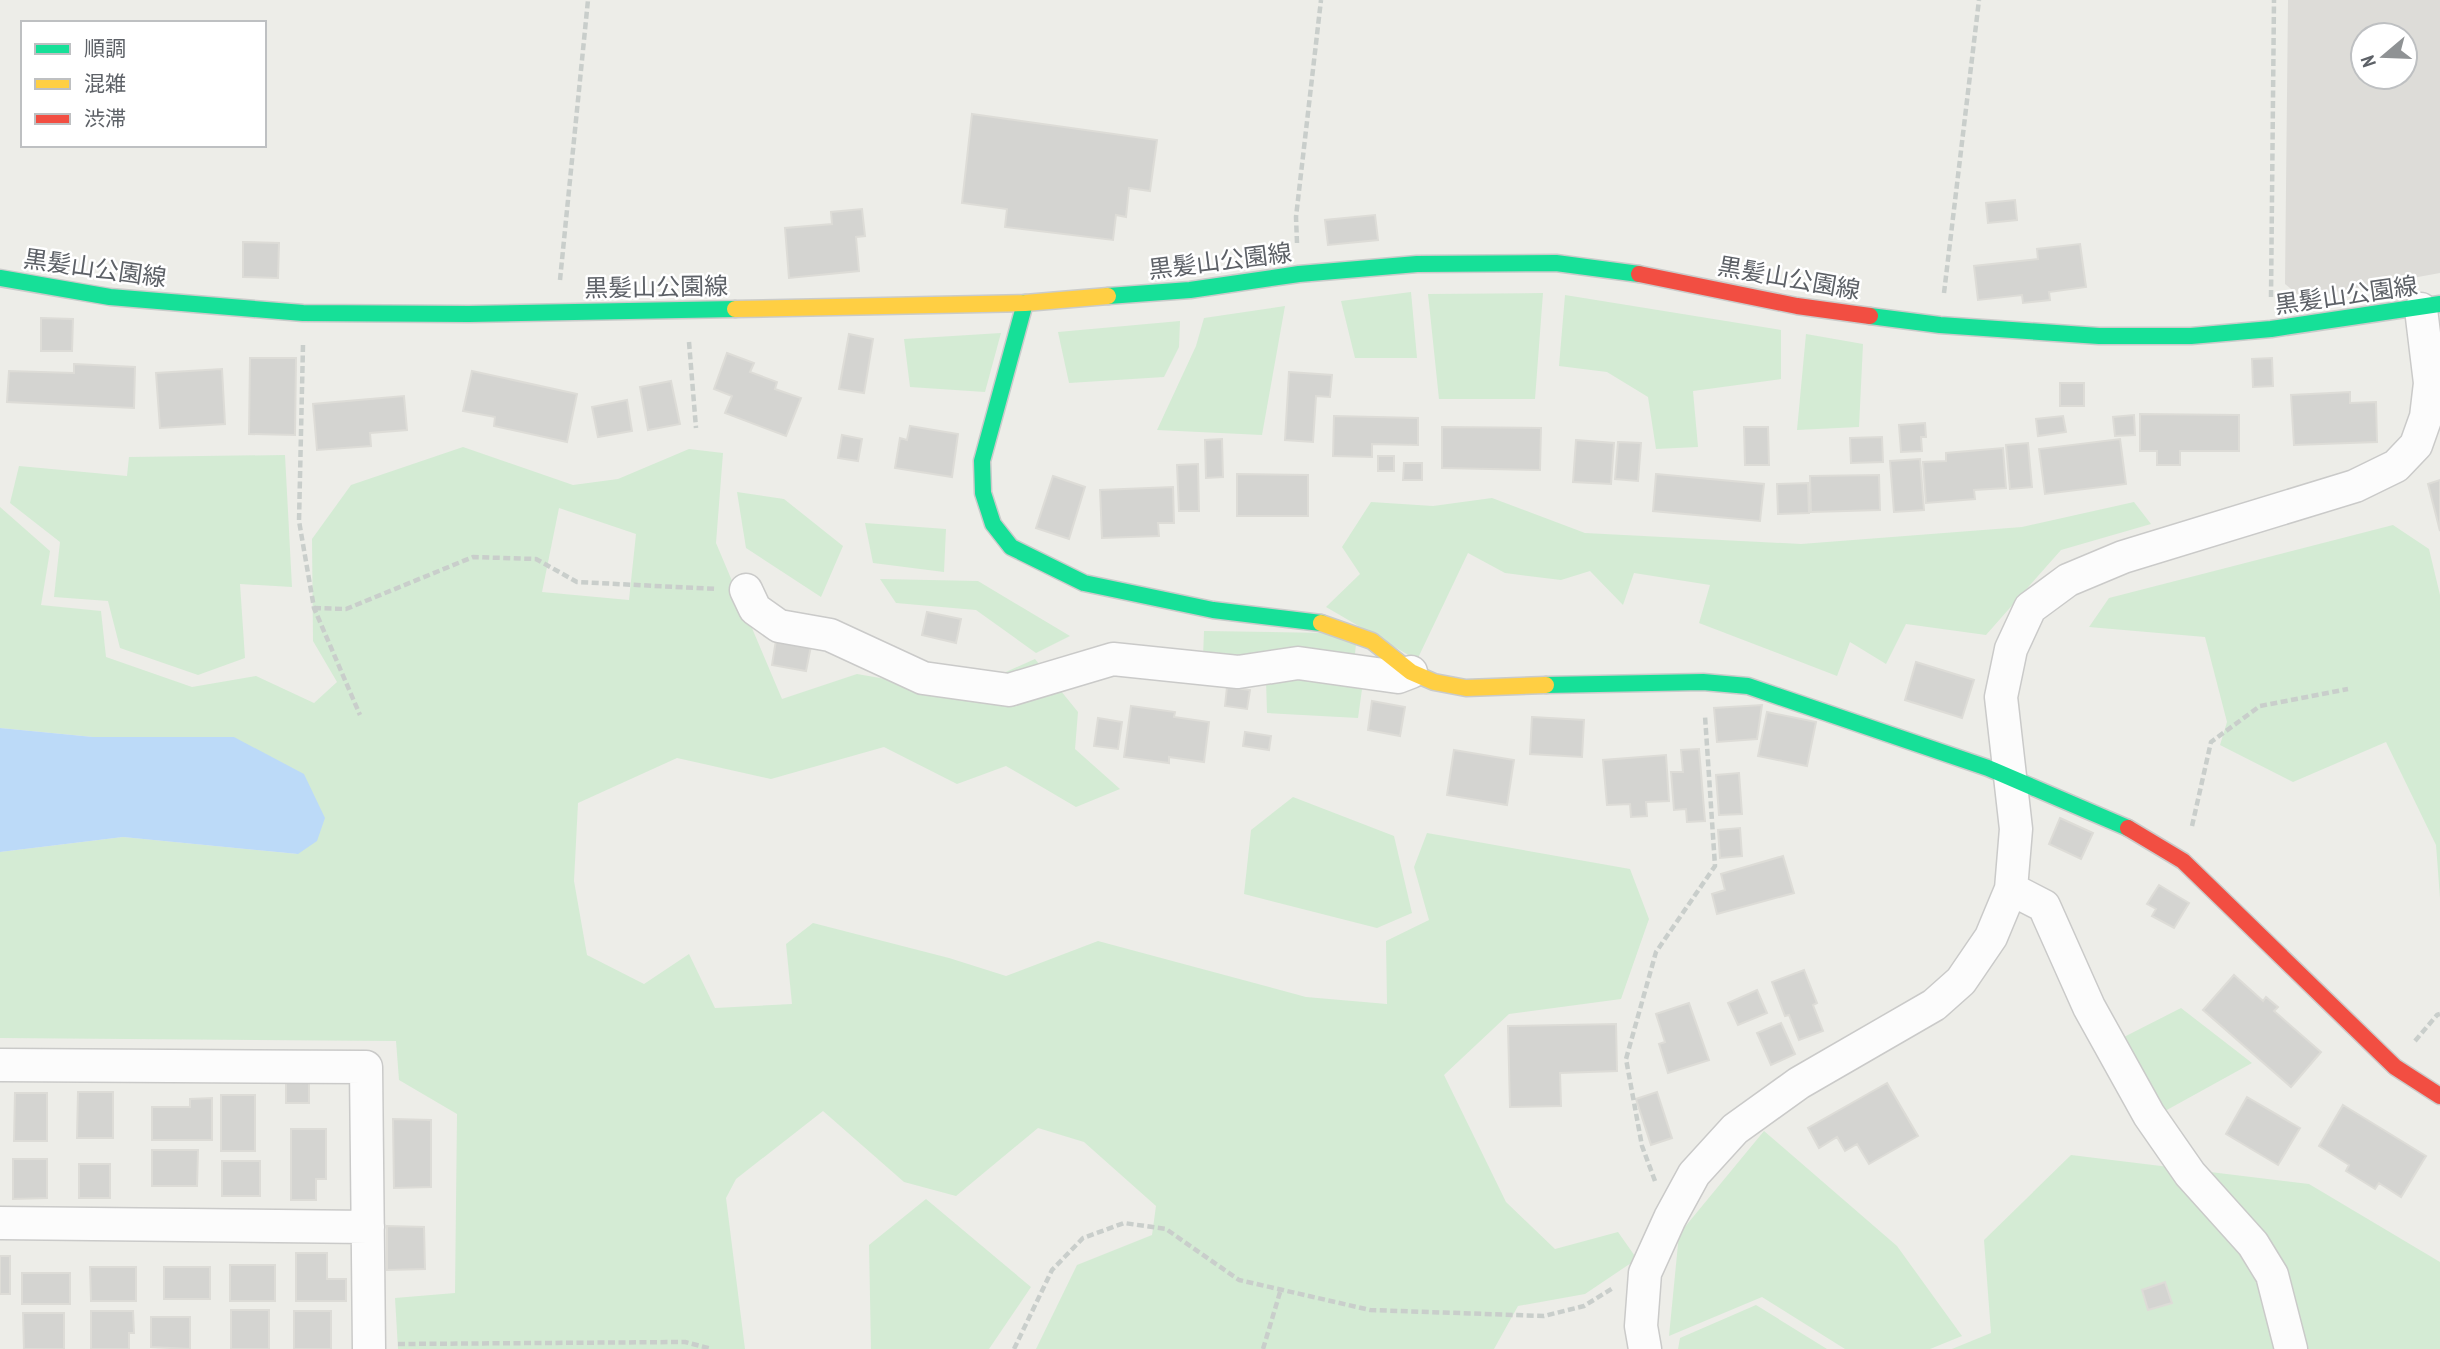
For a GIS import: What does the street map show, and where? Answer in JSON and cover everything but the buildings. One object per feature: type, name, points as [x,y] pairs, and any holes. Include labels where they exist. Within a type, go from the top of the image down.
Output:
[{"type":"main road","name":"黒髪山公園線","points":[[0,278],[110,297],[303,313],[469,314],[1025,303],[1190,290],[1299,274],[1417,264],[1556,263],[1659,277],[1797,306],[1940,325],[2099,336],[2191,336],[2271,329],[2431,307]]},
{"type":"main road","points":[[1025,303],[982,461],[984,493],[992,524],[1011,547],[1084,583],[1213,610],[1324,623],[1372,641],[1411,672],[1433,682],[1466,688],[1703,682],[1748,686],[1963,759],[2119,822],[2183,860],[2395,1067],[2440,1096]]},
{"type":"street","points":[[1645,1349],[1641,1326],[1646,1273],[1670,1218],[1694,1174],[1735,1129],[1799,1083],[1934,1005],[1961,981],[1990,937],[2011,889],[2016,829],[2001,697],[2011,649],[2030,608],[2068,580],[2123,556],[2355,486],[2396,466],[2416,445],[2426,417],[2430,383],[2431,307]]},
{"type":"street","points":[[746,590],[755,609],[779,625],[830,635],[923,678],[1009,690],[1113,659],[1238,672],[1298,663],[1398,677],[1411,672]]},
{"type":"street","points":[[2011,889],[2044,906],[2089,1007],[2149,1115],[2190,1174],[2253,1244],[2272,1275],[2291,1349]]},
{"type":"street","points":[[0,1065],[366,1067],[369,1347]]},
{"type":"street","points":[[0,1223],[368,1227]]},
{"type":"path","points":[[558,312],[588,0]]},
{"type":"path","points":[[1299,274],[1296,217],[1321,0]]},
{"type":"path","points":[[1940,325],[1979,0]]},
{"type":"path","points":[[2271,329],[2274,0]]},
{"type":"path","points":[[687,309],[696,428]]},
{"type":"path","points":[[303,313],[299,521],[314,608],[360,715]]},
{"type":"path","points":[[314,608],[346,609],[473,557],[536,559],[577,582],[746,590]]},
{"type":"path","points":[[1670,1218],[1642,1146],[1626,1059],[1656,952],[1715,866],[1703,682]]},
{"type":"path","points":[[2183,860],[2211,742],[2260,706],[2348,689]]},
{"type":"path","points":[[1014,1349],[1052,1270],[1083,1238],[1124,1223],[1166,1229],[1239,1280],[1370,1310],[1544,1317],[1584,1306],[1634,1275],[1646,1273]]},
{"type":"path","points":[[1263,1349],[1281,1289]]},
{"type":"path","points":[[369,1347],[685,1342],[712,1349]]},
{"type":"shaded area","points":[[2288,0],[2440,0],[2440,273],[2302,298],[2285,284]]},
{"type":"green space","points":[[1411,292],[1417,358],[1355,358],[1341,301]]},
{"type":"green space","points":[[1543,293],[1535,399],[1439,399],[1428,294]]},
{"type":"green space","points":[[1565,295],[1781,330],[1781,379],[1693,391],[1698,447],[1656,449],[1648,397],[1607,372],[1559,366]]},
{"type":"green space","points":[[1285,306],[1262,435],[1157,430],[1196,346],[1204,318]]},
{"type":"green space","points":[[1180,321],[1179,347],[1164,377],[1069,383],[1058,332]]},
{"type":"green space","points":[[1001,333],[985,392],[910,387],[904,339]]},
{"type":"green space","points":[[1806,334],[1863,344],[1859,427],[1797,430]]},
{"type":"green space","points":[[463,447],[573,485],[618,479],[689,449],[723,453],[716,543],[782,699],[857,674],[961,692],[1035,659],[1078,712],[1075,749],[1120,789],[1076,807],[1006,766],[957,784],[884,747],[771,779],[677,758],[578,803],[574,881],[587,955],[644,984],[689,954],[715,1008],[792,1004],[786,944],[813,923],[949,958],[1006,976],[1098,941],[1306,997],[1387,1004],[1386,941],[1429,920],[1414,867],[1427,833],[1630,869],[1649,919],[1621,999],[1509,1014],[1444,1075],[1506,1202],[1555,1249],[1618,1232],[1637,1259],[1585,1294],[1518,1306],[1494,1349],[1036,1349],[1077,1265],[1152,1235],[1156,1206],[1084,1142],[1038,1128],[956,1196],[904,1182],[823,1111],[736,1179],[726,1198],[745,1349],[398,1349],[395,1298],[455,1293],[457,1114],[399,1080],[396,1041],[0,1038],[0,852],[123,837],[298,854],[93,737],[0,728],[0,507],[50,551],[41,605],[101,611],[106,657],[192,687],[256,676],[314,703],[337,682],[313,641],[312,539],[351,485]],"holes":[[[559,508],[636,534],[629,600],[542,592]]]},
{"type":"green space","points":[[285,455],[292,587],[240,584],[245,658],[198,675],[120,648],[108,601],[54,597],[60,542],[10,503],[19,466],[127,476],[129,457]]},
{"type":"green space","points":[[737,492],[784,499],[843,546],[821,597],[746,548]]},
{"type":"green space","points":[[1492,498],[1585,533],[1801,544],[2022,527],[2134,502],[2151,524],[2061,550],[1986,635],[1906,624],[1886,664],[1850,642],[1837,676],[1699,623],[1710,585],[1634,573],[1623,605],[1590,571],[1561,580],[1505,573],[1468,553],[1417,660],[1326,607],[1360,574],[1342,547],[1371,502],[1433,506]]},
{"type":"green space","points":[[865,523],[946,529],[944,572],[873,563]]},
{"type":"green space","points":[[2393,525],[2429,549],[2440,595],[2440,898],[2436,845],[2386,742],[2293,782],[2220,745],[2227,722],[2205,637],[2089,627],[2109,598]]},
{"type":"green space","points":[[880,579],[978,581],[1070,636],[1036,653],[976,610],[896,603]]},
{"type":"green space","points":[[1204,631],[1326,633],[1356,644],[1354,663],[1297,651],[1203,657]]},
{"type":"green space","points":[[1296,674],[1363,682],[1358,718],[1267,713],[1266,680]]},
{"type":"green space","points":[[1293,797],[1394,836],[1412,913],[1377,928],[1244,894],[1251,830]]},
{"type":"green space","points":[[2181,1008],[2252,1063],[2165,1111],[2124,1037]]},
{"type":"green space","points":[[1764,1131],[1897,1246],[1962,1336],[1930,1349],[1845,1349],[1762,1297],[1669,1336],[1679,1234]]},
{"type":"green space","points":[[2071,1155],[2309,1184],[2440,1262],[2440,1349],[1952,1349],[1991,1333],[1984,1240]]},
{"type":"green space","points":[[926,1199],[1031,1287],[989,1349],[871,1349],[869,1245]]},
{"type":"green space","points":[[1756,1305],[1827,1349],[1678,1349],[1680,1338]]},
{"type":"water","points":[[0,728],[93,737],[234,737],[304,774],[325,818],[317,841],[298,854],[123,837],[0,852]]},
{"type":"traffic: fast","points":[[1108,296],[1190,290],[1299,274],[1417,264],[1556,263],[1639,274]]},
{"type":"traffic: fast","points":[[0,278],[110,297],[303,313],[469,314],[735,309]]},
{"type":"traffic: fast","points":[[1025,303],[982,461],[983,493],[993,524],[1011,547],[1084,583],[1213,610],[1321,623]]},
{"type":"traffic: fast","points":[[1870,316],[1940,325],[2099,336],[2191,336],[2271,329],[2440,304]]},
{"type":"traffic: fast","points":[[1546,685],[1703,682],[1748,686],[1988,768],[2128,828]]},
{"type":"traffic: slow","points":[[735,309],[1025,303],[1108,296]]},
{"type":"traffic: slow","points":[[1321,623],[1372,641],[1411,672],[1434,682],[1466,688],[1546,685]]},
{"type":"traffic: jam","points":[[1639,274],[1797,306],[1870,316]]},
{"type":"traffic: jam","points":[[2128,828],[2183,861],[2395,1067],[2440,1096]]}]
